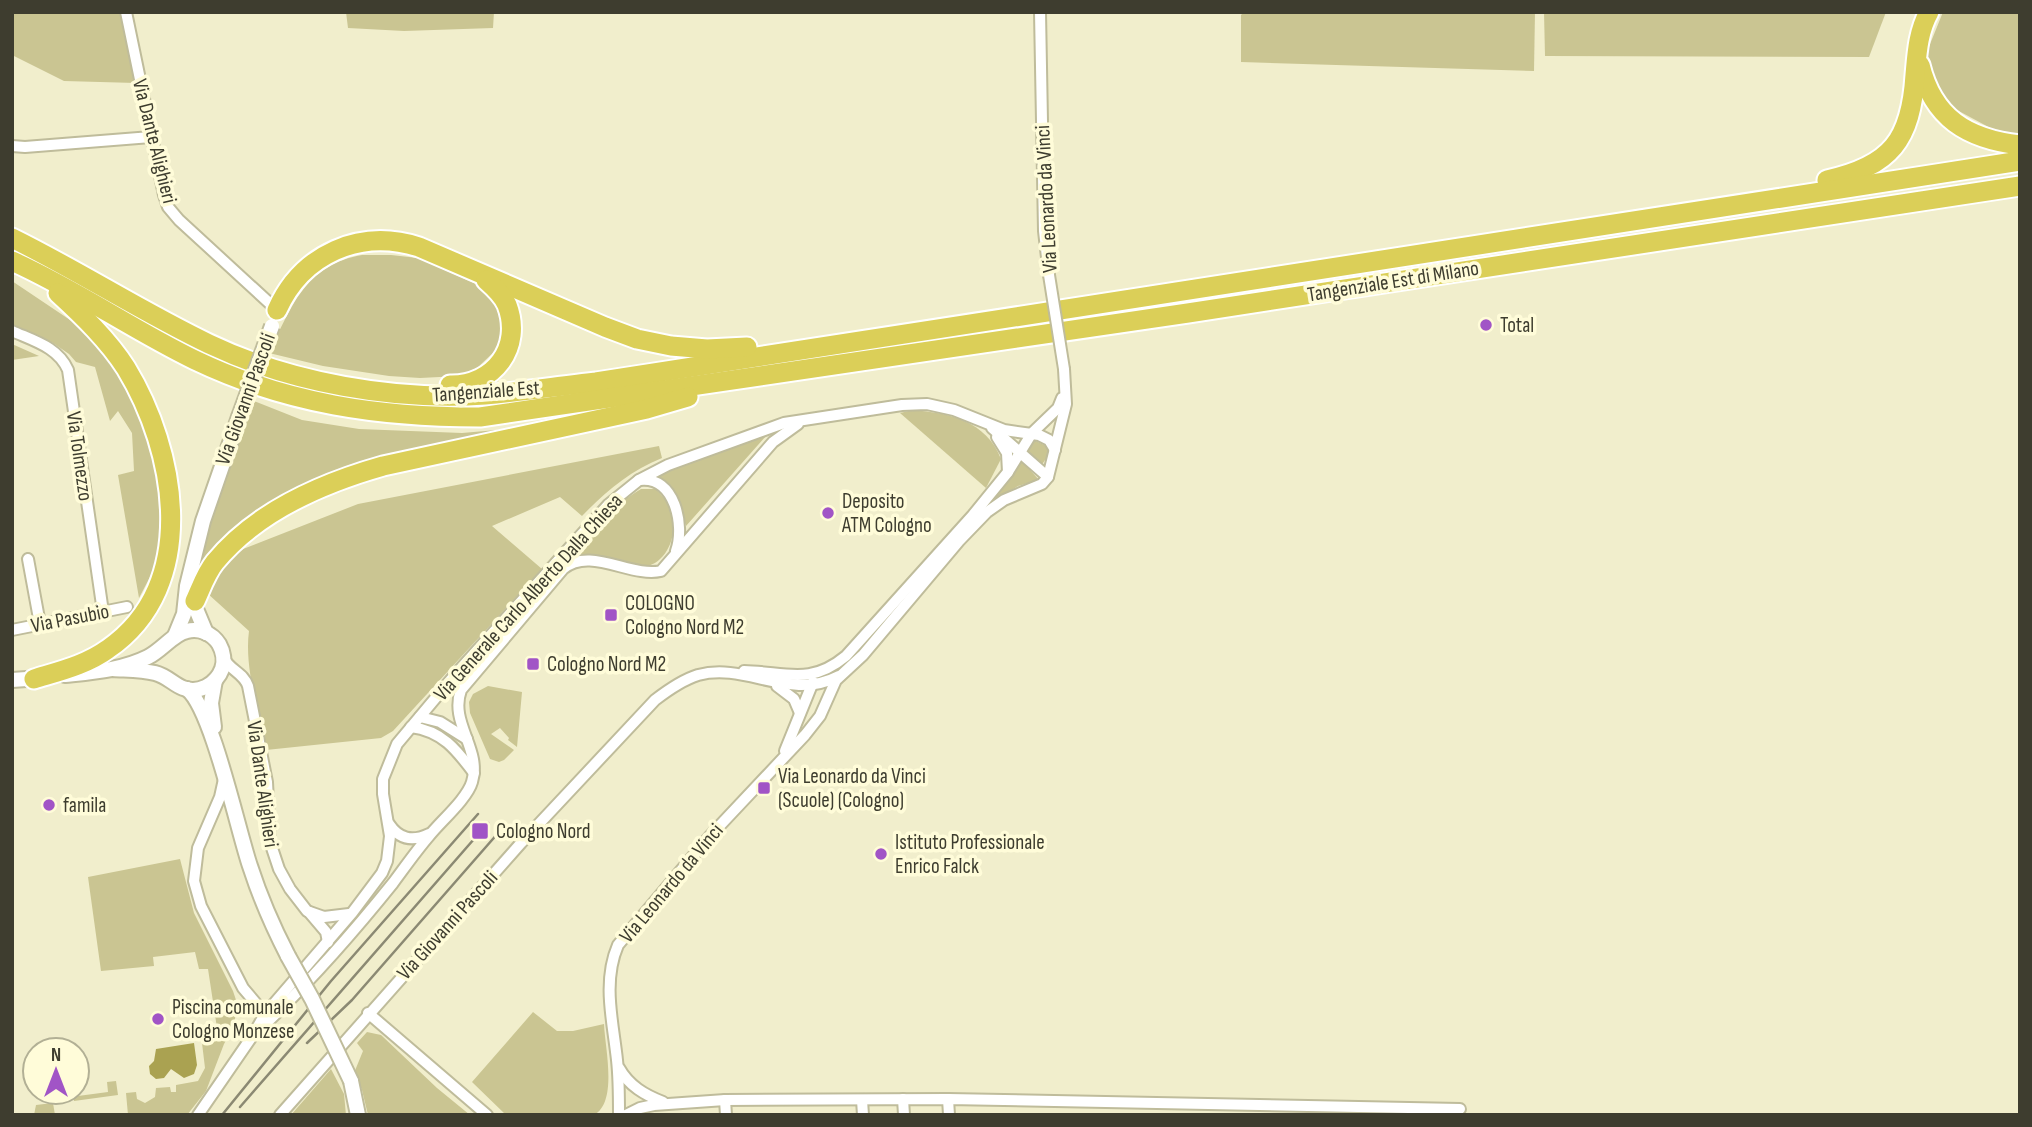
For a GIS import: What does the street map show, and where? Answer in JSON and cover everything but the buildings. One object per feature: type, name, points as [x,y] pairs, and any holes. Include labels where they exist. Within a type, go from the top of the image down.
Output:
[{"type":"highway","points":[[1672,216],[1758,193],[1849,175],[1875,163],[1893,147],[1909,123],[1915,87],[1917,47],[1922,27],[1930,12]]},
{"type":"highway","points":[[1917,47],[1927,86],[1944,114],[1958,126],[1976,135],[2020,145]]},
{"type":"highway","name":"Tangenziale Est di Milano","points":[[988,321],[2020,161]]},
{"type":"highway","name":"Tangenziale Est di Milano","points":[[766,375],[2020,186]]},
{"type":"highway","name":"Tangenziale Est","points":[[12,238],[198,338],[269,368],[331,384],[421,396],[485,395],[596,382],[988,321]]},
{"type":"highway","points":[[274,318],[293,284],[317,261],[360,242],[397,240],[605,327],[637,339],[671,346],[739,348],[826,336],[988,321]]},
{"type":"highway","name":"Tangenziale Est","points":[[12,261],[209,366],[287,395],[363,411],[409,416],[480,418],[766,375]]},
{"type":"highway","points":[[34,271],[82,315],[115,352],[127,370],[157,436],[167,474],[172,511],[170,538],[160,579],[154,595],[135,624],[117,643],[91,660],[34,679]]},
{"type":"highway","points":[[287,372],[397,383],[455,385],[481,379],[504,360],[511,342],[512,326],[507,304],[499,291],[477,272]]},
{"type":"highway","points":[[195,601],[213,565],[244,535],[293,502],[351,475],[647,409],[766,375]]},
{"type":"street","name":"Via Dante Alighieri","points":[[126,12],[168,207],[274,318]]},
{"type":"street","name":"Via Leonardo da Vinci","points":[[619,1115],[617,1064],[608,984],[618,946],[710,836],[805,735],[820,716],[841,675],[863,655],[959,541],[1004,500],[1042,484],[1048,477],[1066,404],[1066,385],[1044,231],[1040,12]]},
{"type":"street","points":[[12,146],[151,136]]},
{"type":"street","name":"Via Giovanni Pascoli","points":[[171,640],[184,614],[187,586],[209,502],[274,318]]},
{"type":"street","name":"Via Tolmezzo","points":[[12,331],[55,351],[64,359],[68,370],[103,612]]},
{"type":"street","name":"Via Leonardo da Vinci","points":[[783,757],[813,684],[822,672],[846,656],[973,515],[1008,472],[1032,433],[1058,408],[1066,385]]},
{"type":"street","name":"Via Generale Carlo Alberto Dalla Chiesa","points":[[198,1115],[253,1035],[328,939],[352,913],[384,868],[390,843],[383,779],[394,748],[563,554],[608,505],[639,480],[701,452],[785,423],[902,405],[927,404],[954,410],[1004,430],[1032,433],[1049,440],[1055,450]]},
{"type":"street","name":"Via Generale Carlo Alberto Dalla Chiesa","points":[[270,1014],[296,997],[467,792],[474,773],[474,756],[457,710],[458,697],[464,684],[566,567],[587,561],[650,572],[665,568],[773,442],[791,428],[812,418]]},
{"type":"street","points":[[987,424],[1007,453],[1008,472]]},
{"type":"street","name":"Via Generale Carlo Alberto Dalla Chiesa","points":[[987,424],[1048,477]]},
{"type":"street","name":"Via Generale Carlo Alberto Dalla Chiesa","points":[[639,480],[649,480],[662,488],[679,514],[678,543],[665,568]]},
{"type":"street","points":[[28,559],[40,624]]},
{"type":"street","name":"Via Giovanni Pascoli","points":[[192,569],[195,601],[206,633]]},
{"type":"street","name":"Via Pasubio","points":[[12,630],[127,607]]},
{"type":"street","points":[[12,680],[113,669],[146,658],[189,630],[206,633],[218,642],[223,657],[222,670],[215,680],[203,688],[187,689]]},
{"type":"street","points":[[171,640],[163,663],[171,679]]},
{"type":"street","name":"Via Dante Alighieri","points":[[223,657],[226,664],[245,679],[248,686],[267,782],[272,852],[288,885],[326,932],[328,939]]},
{"type":"street","points":[[113,669],[149,672],[171,679],[187,689],[200,704],[254,879],[288,956],[351,1080],[358,1115]]},
{"type":"street","name":"Via Leonardo da Vinci","points":[[700,675],[725,670],[800,676],[822,672]]},
{"type":"street","name":"Via Giovanni Pascoli","points":[[280,1115],[520,843],[655,700],[683,681],[700,675],[726,673],[772,682],[813,684],[841,675]]},
{"type":"street","name":"Via Leonardo da Vinci","points":[[800,676],[813,684]]},
{"type":"street","points":[[215,680],[211,703],[219,760]]},
{"type":"street","points":[[772,682],[791,696],[800,714]]},
{"type":"street","points":[[813,684],[823,693],[825,704]]},
{"type":"street","name":"Via Generale Carlo Alberto Dalla Chiesa","points":[[420,717],[440,722],[467,739]]},
{"type":"street","name":"Via Generale Carlo Alberto Dalla Chiesa","points":[[411,727],[430,730],[440,735],[455,748],[474,773]]},
{"type":"street","points":[[224,777],[220,797],[198,848],[194,881],[201,906],[243,988],[270,1014]]},
{"type":"street","points":[[389,824],[398,835],[409,839],[430,834]]},
{"type":"street","points":[[307,911],[317,916],[331,917],[352,913]]},
{"type":"street","points":[[328,939],[328,959]]},
{"type":"street","points":[[368,1013],[488,1115]]},
{"type":"street","points":[[617,1064],[625,1079],[637,1089],[675,1104]]},
{"type":"street","points":[[626,1115],[640,1108],[725,1100],[948,1099],[1460,1109]]},
{"type":"street","points":[[948,1099],[949,1115]]},
{"type":"street","points":[[725,1100],[726,1115]]},
{"type":"street","points":[[862,1100],[863,1115]]},
{"type":"street","points":[[903,1100],[904,1115]]},
{"type":"street","points":[[640,1115],[675,1104]]},
{"type":"shaded area","points":[[12,12],[123,12],[136,83],[64,81],[12,55]]},
{"type":"shaded area","points":[[346,12],[494,12],[493,28],[404,31],[348,28]]},
{"type":"shaded area","points":[[1244,12],[1535,12],[1534,71],[1241,62],[1241,15]]},
{"type":"shaded area","points":[[1544,12],[1886,12],[1869,57],[1545,56]]},
{"type":"shaded area","points":[[1943,12],[2020,12],[2020,138],[2009,138],[1942,102],[1929,77],[1926,54]]},
{"type":"shaded area","points":[[362,255],[418,258],[487,289],[500,311],[500,338],[496,350],[477,368],[459,376],[420,378],[323,366],[269,353],[294,304],[314,278],[343,260]]},
{"type":"shaded area","points":[[12,281],[85,330],[114,364],[139,405],[160,483],[163,552],[139,598],[118,475],[134,471],[132,433],[118,411],[110,421],[95,367],[76,362],[53,343],[12,325]]},
{"type":"shaded area","points":[[12,344],[39,356],[12,360]]},
{"type":"shaded area","points":[[254,401],[302,420],[359,429],[462,433],[508,429],[351,467],[198,568],[208,521]]},
{"type":"shaded area","points":[[913,410],[965,421],[986,436],[1001,459],[986,488],[900,413]]},
{"type":"shaded area","points":[[767,435],[686,526],[673,489],[657,474]]},
{"type":"shaded area","points":[[1034,440],[1048,447],[1050,453],[1043,463],[1035,463],[1027,453]]},
{"type":"shaded area","points":[[659,446],[662,458],[619,482],[582,516],[560,497],[492,526],[542,569],[393,731],[381,738],[266,750],[250,675],[249,631],[207,593],[222,569],[243,549],[358,504]]},
{"type":"shaded area","points":[[1022,461],[1039,480],[1018,486],[996,500],[993,497]]},
{"type":"shaded area","points":[[641,489],[656,489],[669,504],[673,516],[670,545],[659,560],[651,565],[634,567],[585,557],[578,551],[596,524]]},
{"type":"shaded area","points":[[488,686],[522,692],[517,747],[500,728],[491,734],[514,750],[499,762],[490,759],[470,713],[469,702],[473,694]]},
{"type":"shaded area","points":[[180,859],[194,913],[237,1003],[234,1026],[206,1091],[187,1115],[128,1115],[126,1093],[136,1092],[137,1099],[145,1103],[155,1097],[156,1088],[170,1087],[171,1092],[176,1092],[176,1085],[198,1081],[205,1068],[202,1043],[222,1037],[222,1028],[217,1028],[208,969],[199,969],[195,952],[153,957],[154,966],[101,971],[88,877]]},
{"type":"shaded area","points":[[533,1012],[557,1031],[573,1031],[604,1024],[608,1087],[606,1099],[594,1115],[506,1115],[472,1082]]},
{"type":"shaded area","points":[[367,1032],[381,1035],[470,1115],[368,1115],[362,1090],[354,1073],[363,1051],[357,1043]]},
{"type":"shaded area","points":[[194,1043],[197,1065],[194,1074],[184,1078],[171,1069],[164,1078],[156,1079],[150,1074],[149,1066],[154,1061],[156,1049]]},
{"type":"shaded area","points":[[331,1069],[344,1094],[346,1115],[291,1115]]},
{"type":"shaded area","points":[[116,1081],[118,1095],[91,1099],[91,1094],[108,1092],[107,1082]]},
{"type":"shaded area","points":[[36,1106],[54,1106],[55,1115],[34,1115]]},
{"type":"railway","points":[[222,1115],[331,981],[478,814]]},
{"type":"railway","points":[[240,1107],[488,823]]},
{"type":"railway","points":[[307,1043],[352,1000],[499,832]]},
{"type":"place","name":"Total","points":[[1486,325]]},
{"type":"place","name":"Deposito ATM Cologno","points":[[828,513]]},
{"type":"place","name":"COLOGNO Cologno Nord M2","points":[[611,615]]},
{"type":"place","name":"Cologno Nord M2","points":[[533,664]]},
{"type":"place","name":"Via Leonardo da Vinci (Scuole) (Cologno)","points":[[764,788]]},
{"type":"place","name":"famila","points":[[49,805]]},
{"type":"place","name":"Cologno Nord","points":[[480,831]]},
{"type":"place","name":"Istituto Professionale Enrico Falck","points":[[881,854]]},
{"type":"place","name":"Piscina comunale Cologno Monzese","points":[[158,1019]]}]
